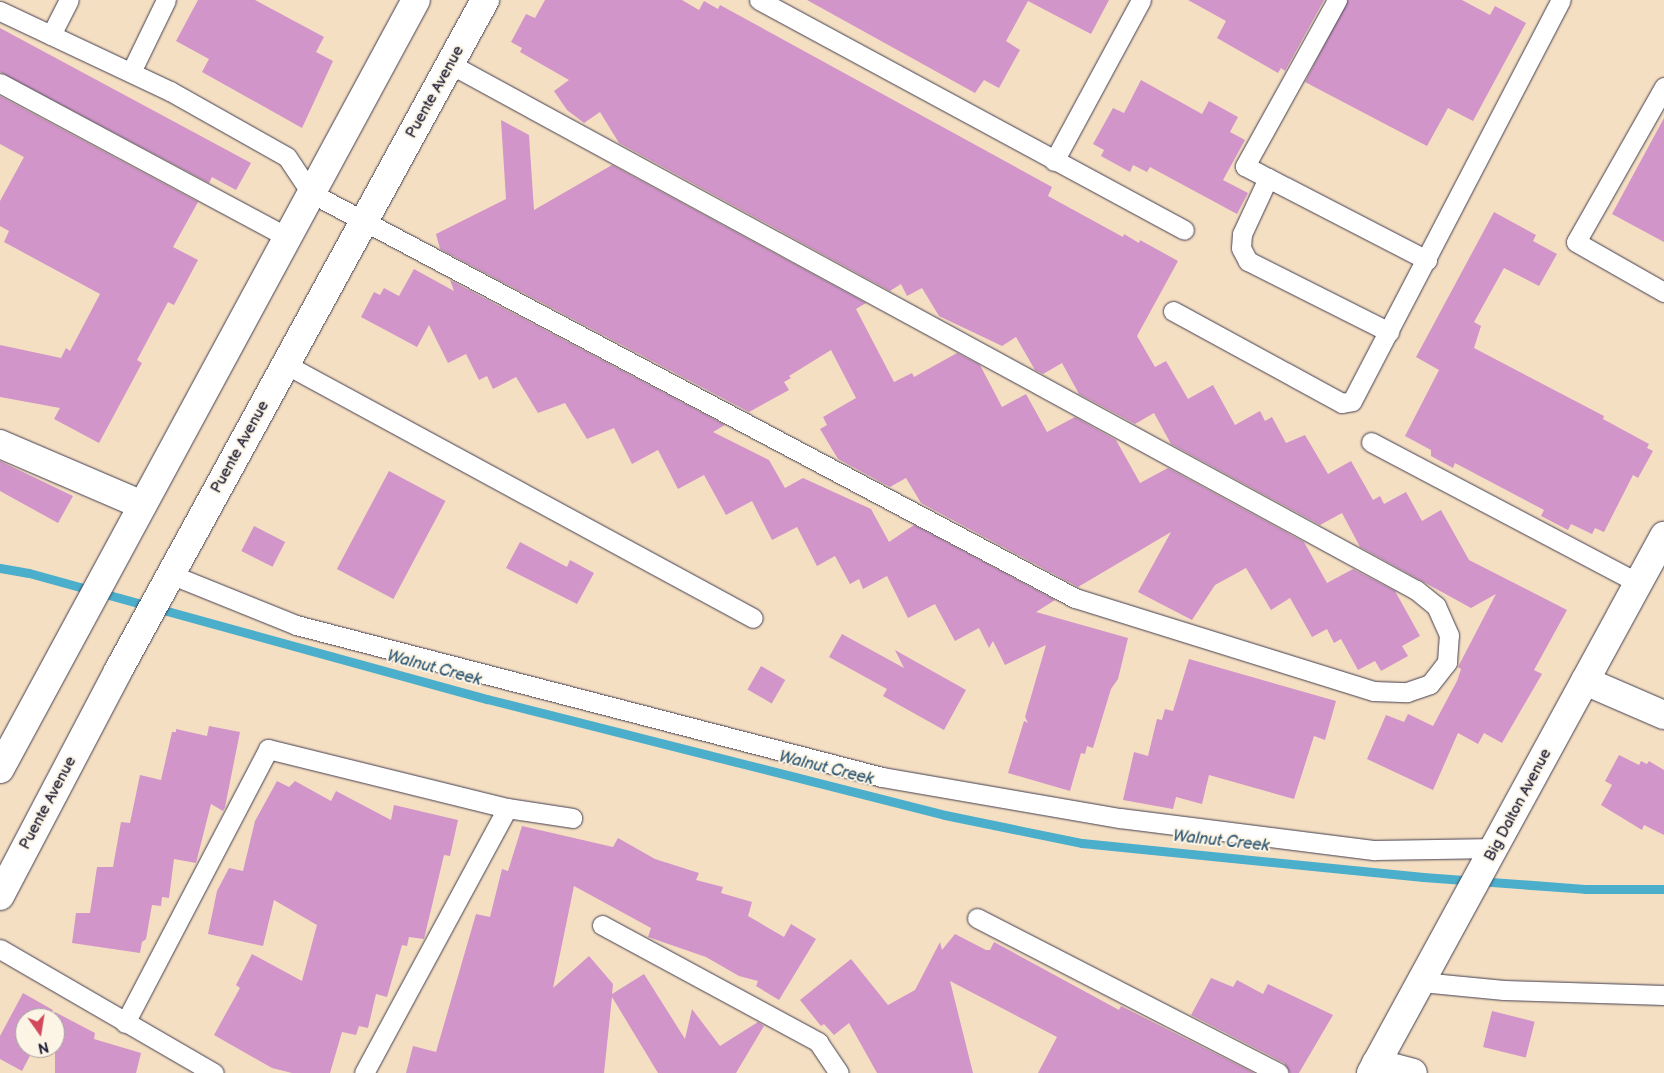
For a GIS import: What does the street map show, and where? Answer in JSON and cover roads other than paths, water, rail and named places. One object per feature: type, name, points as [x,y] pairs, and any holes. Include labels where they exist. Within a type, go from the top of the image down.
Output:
[{"type":"main road","points":[[0,770],[64,656],[110,564],[416,0]]},
{"type":"main road","name":"Puente Avenue","points":[[0,896],[165,583],[485,0]]},
{"type":"main road","points":[[0,444],[142,505]]},
{"type":"main road","name":"Big Dalton Avenue","points":[[1374,1068],[1664,536]]},
{"type":"main road","points":[[1585,681],[1664,715]]},
{"type":"main road","points":[[1374,1068],[1413,1073]]},
{"type":"lane","points":[[51,35],[69,0]]},
{"type":"lane","points":[[130,72],[166,0]]},
{"type":"lane","points":[[759,0],[1184,230]]},
{"type":"lane","points":[[1054,161],[1141,0]]},
{"type":"lane","points":[[1336,0],[1316,33],[1245,166],[1428,260]]},
{"type":"lane","points":[[1173,311],[1342,403],[1355,397],[1428,260],[1561,0]]},
{"type":"lane","points":[[0,11],[130,72],[287,157],[311,193],[363,222],[1075,598],[1374,692],[1407,692],[1430,684],[1446,662],[1449,635],[1436,606],[1416,590],[450,64]]},
{"type":"lane","points":[[0,83],[287,237]]},
{"type":"lane","points":[[1664,87],[1576,242],[1664,292]]},
{"type":"lane","points":[[1268,178],[1242,234],[1241,248],[1248,261],[1389,332]]},
{"type":"lane","points":[[285,364],[753,618]]},
{"type":"lane","points":[[1371,442],[1638,583]]},
{"type":"lane","points":[[165,583],[296,625],[882,777],[1120,818],[1375,850],[1492,853]]},
{"type":"lane","points":[[125,1023],[268,749],[507,808],[572,818]]},
{"type":"lane","points":[[364,1073],[507,808]]},
{"type":"lane","points":[[976,918],[1280,1073]]},
{"type":"lane","points":[[602,925],[818,1042],[839,1073]]},
{"type":"lane","points":[[0,949],[214,1073]]},
{"type":"lane","points":[[1421,982],[1504,990],[1664,995]]},
{"type":"waterway","name":"Walnut Creek","points":[[0,568],[29,573],[487,699],[945,815],[1082,843],[1423,877],[1585,889],[1664,889]]}]
